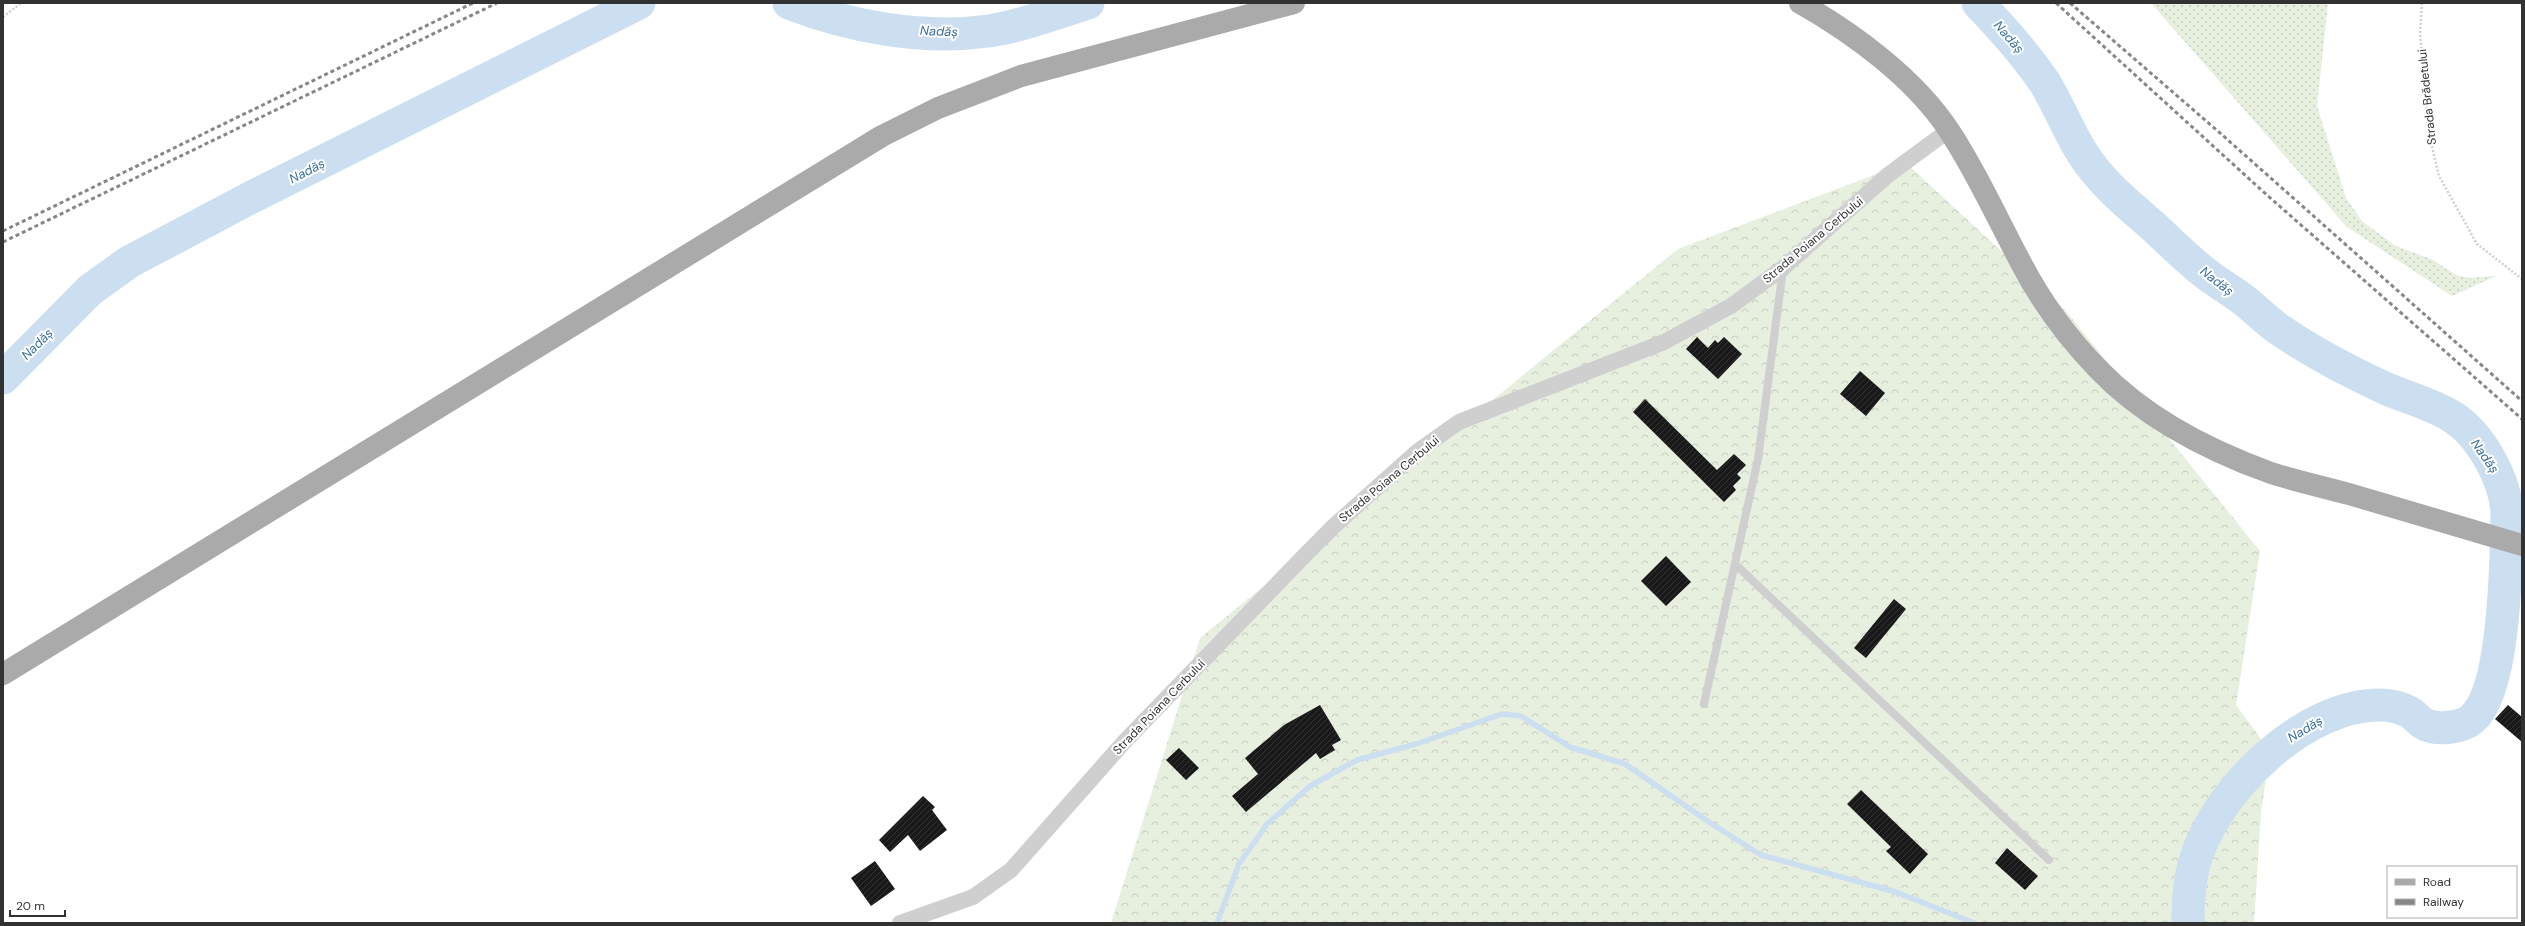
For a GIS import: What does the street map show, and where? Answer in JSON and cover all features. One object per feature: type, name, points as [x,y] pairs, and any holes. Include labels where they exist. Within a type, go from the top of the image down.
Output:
[{"type":"main road","points":[[3,674],[882,136],[938,108],[1021,76],[1294,3]]},
{"type":"main road","points":[[1800,3],[1852,36],[1889,66],[1930,104],[1949,130],[1998,215],[2020,261],[2050,310],[2099,370],[2152,414],[2202,445],[2274,474],[2522,545]]},
{"type":"street","name":"Strada Poiana Cerbului","points":[[900,923],[973,897],[1011,870],[1125,741],[1334,526],[1418,452],[1459,422],[1664,342],[1732,306],[1783,268],[1888,175],[1949,130]]},
{"type":"lane","points":[[1704,704],[1758,459],[1783,268]]},
{"type":"lane","points":[[1735,564],[2049,860]]},
{"type":"path","points":[[3,17],[21,3]]},
{"type":"path","name":"Strada Brădetului","points":[[2422,3],[2420,34],[2429,134],[2438,176],[2477,244],[2522,279]]},
{"type":"green space","points":[[2151,3],[2328,3],[2317,106],[2346,198],[2362,221],[2394,245],[2433,260],[2456,275],[2469,278],[2496,276],[2452,296],[2347,227]]},
{"type":"green space","points":[[1906,163],[2066,311],[2260,551],[2236,705],[2270,751],[2261,812],[2254,923],[1111,923],[1200,638],[1678,249]]},
{"type":"building","points":[[1697,337],[1708,348],[1715,340],[1718,343],[1724,337],[1742,354],[1718,379],[1686,349]]},
{"type":"building","points":[[1860,371],[1885,393],[1866,416],[1840,394]]},
{"type":"building","points":[[1645,399],[1717,470],[1734,454],[1746,465],[1737,474],[1741,478],[1733,486],[1736,490],[1724,502],[1633,412]]},
{"type":"building","points":[[1666,556],[1691,582],[1666,606],[1641,581]]},
{"type":"building","points":[[1894,599],[1906,609],[1866,658],[1854,648]]},
{"type":"building","points":[[1320,705],[1341,740],[1332,745],[1335,750],[1320,759],[1316,753],[1246,812],[1232,796],[1258,774],[1245,758],[1284,725]]},
{"type":"building","points":[[2508,705],[2522,717],[2522,742],[2495,719]]},
{"type":"building","points":[[1179,748],[1199,768],[1186,780],[1166,760]]},
{"type":"building","points":[[1861,790],[1928,854],[1910,874],[1886,851],[1891,847],[1847,804]]},
{"type":"building","points":[[923,796],[935,807],[932,810],[947,830],[920,851],[908,835],[890,852],[879,840]]},
{"type":"building","points":[[2007,848],[2038,876],[2025,890],[1995,863]]},
{"type":"building","points":[[875,861],[895,889],[871,906],[851,878]]},
{"type":"waterway","name":"Nadăș","points":[[3,378],[90,290],[129,262],[248,199],[639,3]]},
{"type":"waterway","name":"Nadăș","points":[[789,3],[837,19],[862,25],[938,34],[1001,29],[1039,19],[1088,3]]},
{"type":"waterway","name":"Nadăș","points":[[1978,3],[2013,41],[2045,83],[2079,148],[2107,184],[2198,268],[2245,301],[2273,325],[2290,337],[2330,361],[2359,376],[2387,389],[2436,408],[2462,424],[2472,434],[2490,460],[2497,474],[2506,503],[2506,563],[2502,624],[2498,654],[2492,681],[2483,704],[2472,719],[2456,726],[2443,728],[2431,727],[2424,724],[2411,713],[2396,707],[2382,705],[2353,708],[2323,719],[2295,735],[2268,756],[2243,780],[2222,806],[2206,834],[2195,861],[2191,876],[2188,923]]},
{"type":"waterway","points":[[1217,923],[1239,864],[1267,824],[1310,786],[1357,760],[1416,744],[1502,714],[1521,716],[1570,747],[1625,764],[1712,824],[1761,855],[1896,892],[1974,923]]},
{"type":"railway","points":[[3,231],[473,3]]},
{"type":"railway","points":[[3,242],[497,3]]},
{"type":"railway","points":[[2056,3],[2268,196],[2522,419]]},
{"type":"railway","points":[[2070,3],[2220,133],[2522,401]]}]
